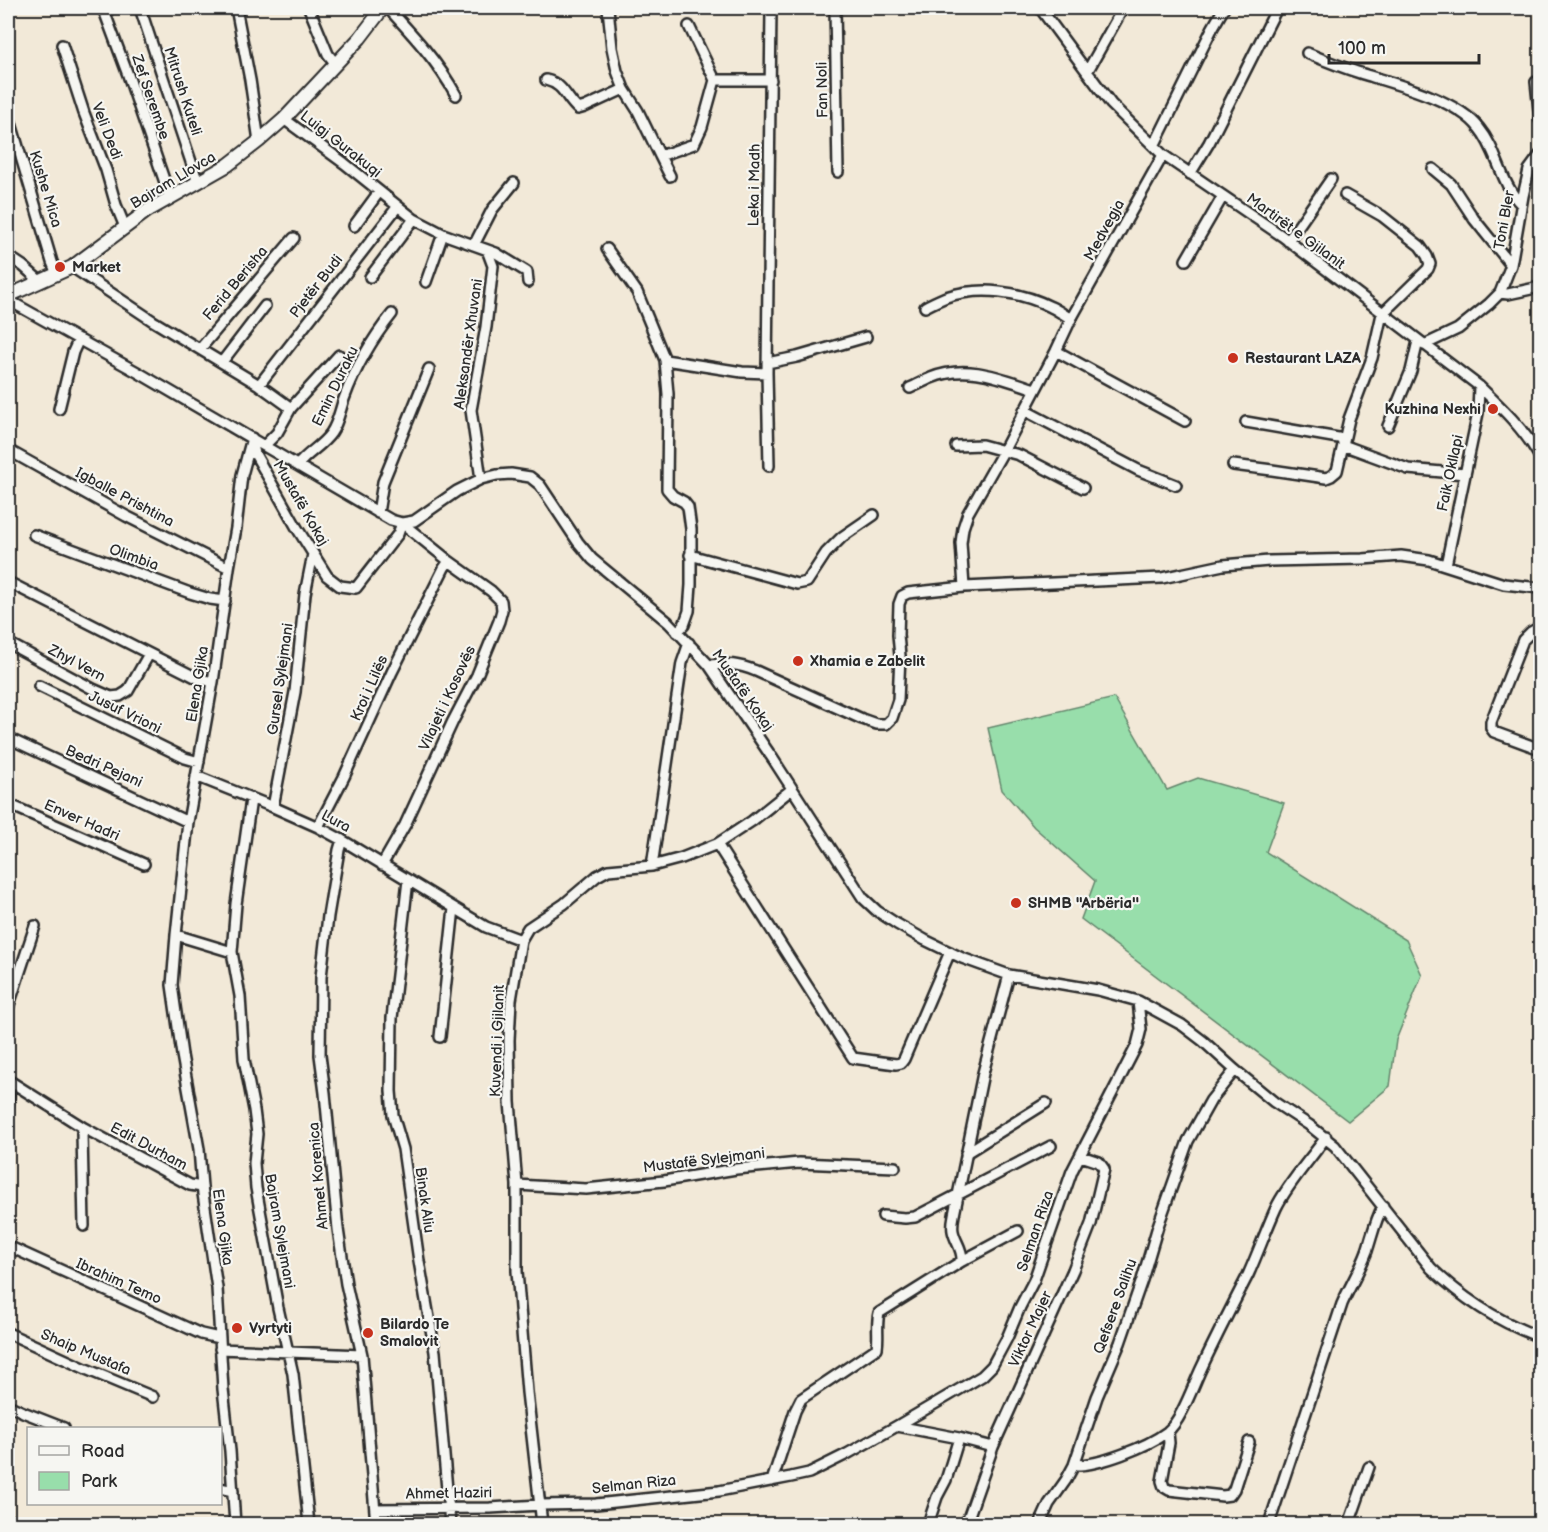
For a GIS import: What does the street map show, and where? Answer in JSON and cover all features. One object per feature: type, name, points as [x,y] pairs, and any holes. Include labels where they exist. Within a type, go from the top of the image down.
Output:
[{"type":"street","name":"Zef Serembe","points":[[103,8],[170,197]]},
{"type":"street","name":"Mitrush Kuteli","points":[[140,8],[198,183]]},
{"type":"street","points":[[236,8],[259,141]]},
{"type":"street","points":[[309,8],[328,54],[335,63]]},
{"type":"street","name":"Bajram Llovca","points":[[8,296],[72,267],[147,211],[228,165],[284,119],[360,38],[383,8],[428,52],[456,95]]},
{"type":"street","points":[[608,8],[616,71],[670,176]]},
{"type":"street","name":"Leka i Madh","points":[[769,466],[767,363],[771,8]]},
{"type":"street","name":"Fan Noli","points":[[835,8],[838,172]]},
{"type":"street","name":"Martirët e Gjilanit","points":[[1040,8],[1111,104],[1163,155],[1288,241],[1479,386],[1509,414],[1531,440],[1540,457]]},
{"type":"street","points":[[1088,72],[1123,8]]},
{"type":"street","points":[[1154,146],[1224,8]]},
{"type":"street","points":[[1190,174],[1209,143],[1277,8]]},
{"type":"street","points":[[660,156],[694,144],[702,127],[715,80],[689,26]]},
{"type":"street","name":"Veli Dedi","points":[[62,45],[125,227]]},
{"type":"street","points":[[1307,53],[1422,93],[1466,115],[1479,127],[1491,146],[1502,174],[1521,204]]},
{"type":"street","points":[[546,80],[552,81],[562,89],[578,109],[624,89]]},
{"type":"street","points":[[715,80],[771,80]]},
{"type":"street","points":[[1536,82],[1540,120]]},
{"type":"street","name":"Kushe Mica","points":[[8,113],[57,274]]},
{"type":"street","name":"Luigj Gurakuqi","points":[[284,119],[414,219],[444,234],[496,253],[527,272],[528,282]]},
{"type":"street","name":"Medvegja","points":[[964,587],[961,543],[963,528],[969,513],[1071,319],[1163,155]]},
{"type":"street","name":"Toni Bler","points":[[1421,343],[1458,329],[1500,293],[1511,266],[1529,170],[1540,155]]},
{"type":"street","points":[[1433,169],[1451,184],[1474,219],[1511,266]]},
{"type":"street","points":[[1288,241],[1331,179]]},
{"type":"street","points":[[474,245],[492,210],[514,183]]},
{"type":"street","name":"Luigj Gurakuqi","points":[[354,226],[380,192]]},
{"type":"street","points":[[1233,465],[1326,478],[1331,477],[1337,471],[1349,419],[1372,358],[1382,314],[1430,264],[1420,246],[1382,216],[1345,195]]},
{"type":"street","points":[[1185,260],[1223,196]]},
{"type":"street","name":"Pjetër Budi","points":[[259,385],[398,206]]},
{"type":"street","points":[[370,277],[414,219]]},
{"type":"street","points":[[426,282],[444,234]]},
{"type":"street","name":"Ferid Berisha","points":[[200,349],[294,238]]},
{"type":"street","points":[[607,249],[637,292],[665,360],[668,394],[667,489],[688,507],[691,529],[691,585],[688,610],[684,625],[678,632]]},
{"type":"street","name":"Aleksandër Xhuvani","points":[[480,478],[471,410],[494,266],[487,250]]},
{"type":"street","points":[[8,256],[41,282]]},
{"type":"street","points":[[72,267],[153,321],[259,385],[291,408]]},
{"type":"street","points":[[1500,293],[1508,294],[1540,287]]},
{"type":"street","points":[[925,307],[945,297],[968,292],[995,291],[1034,300],[1071,319]]},
{"type":"street","name":"Mustafë Kokaj","points":[[8,300],[252,438],[378,513],[402,523],[449,561]]},
{"type":"street","points":[[222,362],[265,306]]},
{"type":"street","name":"Emin Duraku","points":[[298,465],[332,433],[344,398],[357,372],[374,339],[392,314]]},
{"type":"street","points":[[767,363],[797,357],[866,337]]},
{"type":"street","points":[[59,409],[73,352],[79,339]]},
{"type":"street","points":[[1388,426],[1421,343]]},
{"type":"street","points":[[1056,351],[1185,421]]},
{"type":"street","name":"Mustafë Kokaj","points":[[264,446],[277,433],[291,408],[339,355]]},
{"type":"street","points":[[665,360],[742,372],[767,373]]},
{"type":"street","points":[[378,513],[383,482],[429,369]]},
{"type":"street","points":[[910,388],[932,377],[960,370],[984,373],[1035,389]]},
{"type":"street","name":"Faik Okllapi","points":[[1446,565],[1478,413],[1479,386]]},
{"type":"street","points":[[1024,410],[1138,470],[1176,485]]},
{"type":"street","points":[[1246,422],[1344,442],[1408,469],[1465,474]]},
{"type":"street","name":"Mustafë Kokaj","points":[[252,438],[255,454],[297,528],[327,576],[340,586],[356,588],[398,534],[402,523]]},
{"type":"street","name":"Elena Gjika","points":[[235,1524],[219,1338],[217,1288],[202,1187],[199,1149],[172,985],[188,822],[213,682],[242,475],[252,438]]},
{"type":"street","points":[[956,446],[982,445],[1004,450],[1019,455],[1083,488]]},
{"type":"street","name":"Igballe Prishtina","points":[[8,450],[126,516],[229,568]]},
{"type":"street","name":"Mustafë Kokaj","points":[[402,523],[414,521],[480,478],[511,474],[530,477],[540,485],[592,559],[678,632],[709,665],[863,898],[877,911],[925,940],[1009,975]]},
{"type":"street","points":[[690,555],[797,585],[807,582],[826,553],[843,537],[874,515]]},
{"type":"street","name":"Olimbia","points":[[34,535],[190,593],[225,601]]},
{"type":"street","name":"Gursel Sylejmani","points":[[273,807],[295,692],[305,594],[313,554]]},
{"type":"street","points":[[709,665],[738,664],[862,719],[876,724],[886,724],[892,718],[898,700],[899,604],[902,596],[908,593],[964,587],[1162,578],[1223,565],[1269,561],[1401,556],[1429,560],[1503,584],[1540,588]]},
{"type":"street","name":"Kroi i Lilës","points":[[318,827],[402,652],[449,561]]},
{"type":"street","name":"Vilajeti i Kosovës","points":[[382,865],[405,825],[477,675],[502,610],[501,601],[491,591],[449,561]]},
{"type":"street","points":[[8,582],[197,678],[213,682]]},
{"type":"street","points":[[1540,627],[1523,640],[1491,722],[1494,732],[1540,749]]},
{"type":"street","name":"Zhyl Vern","points":[[8,643],[111,697],[120,696],[128,691],[149,654]]},
{"type":"street","points":[[652,866],[682,663],[689,643]]},
{"type":"street","name":"Jusuf Vrioni","points":[[39,686],[185,758],[199,762]]},
{"type":"street","name":"Bedri Pejani","points":[[8,738],[188,822]]},
{"type":"street","name":"Lura","points":[[196,776],[318,827],[486,927],[521,940]]},
{"type":"street","points":[[521,940],[528,928],[564,904],[597,876],[608,870],[652,866],[682,858],[717,844],[752,821],[792,789]]},
{"type":"street","name":"Bajram Sylejmani","points":[[251,799],[236,904],[232,951],[240,996],[244,1059],[257,1134],[254,1163],[256,1188],[278,1308],[293,1374],[309,1524]]},
{"type":"street","name":"Enver Hadri","points":[[8,804],[144,864]]},
{"type":"street","name":"Ahmet Korenica","points":[[342,840],[328,916],[321,977],[320,1055],[338,1228],[346,1284],[362,1355],[375,1509]]},
{"type":"street","points":[[717,844],[853,1058],[901,1063],[950,952]]},
{"type":"street","name":"Binak Aliu","points":[[408,880],[392,1018],[391,1091],[393,1115],[403,1149],[417,1251],[435,1352],[450,1524]]},
{"type":"street","points":[[440,1037],[454,908]]},
{"type":"street","points":[[8,1008],[35,926]]},
{"type":"street","points":[[176,935],[232,951]]},
{"type":"street","name":"Kuvendi i Gjilanit","points":[[521,940],[511,1000],[510,1102],[517,1185],[517,1271],[527,1392],[542,1524]]},
{"type":"street","points":[[962,1261],[963,1253],[952,1228],[954,1215],[983,1073],[1009,975],[1098,990],[1138,1001],[1182,1025],[1274,1102],[1326,1137],[1354,1168],[1431,1268],[1449,1285],[1492,1316],[1540,1337]]},
{"type":"street","name":"Selman Riza","points":[[540,1505],[596,1504],[718,1491],[809,1473],[897,1426],[982,1376],[992,1366],[1007,1338],[1034,1280],[1072,1171],[1082,1156],[1137,1045],[1141,1029],[1138,1001]]},
{"type":"street","name":"Qefsere Salihu","points":[[1040,1524],[1049,1504],[1074,1465],[1097,1397],[1120,1343],[1188,1141],[1211,1100],[1235,1070]]},
{"type":"street","name":"Edit Durham","points":[[8,1106],[9,1081],[84,1128],[190,1185],[202,1187]]},
{"type":"street","points":[[966,1153],[1046,1103]]},
{"type":"street","points":[[84,1128],[82,1133],[84,1226]]},
{"type":"street","points":[[1074,1465],[1085,1466],[1115,1457],[1168,1432],[1182,1412],[1248,1274],[1277,1206],[1326,1137]]},
{"type":"street","points":[[883,1216],[915,1217],[1051,1146]]},
{"type":"street","name":"Viktor Majer","points":[[966,1524],[993,1447],[1074,1270],[1090,1224],[1104,1169],[1099,1162],[1082,1156]]},
{"type":"street","name":"Mustafë Sylejmani","points":[[517,1185],[586,1189],[799,1163],[896,1167]]},
{"type":"street","points":[[1269,1524],[1342,1304],[1351,1289],[1383,1206]]},
{"type":"street","points":[[772,1481],[801,1399],[877,1348],[879,1313],[962,1261],[1018,1232]]},
{"type":"street","name":"Ibrahim Temo","points":[[8,1246],[201,1334],[219,1338]]},
{"type":"street","name":"Shaip Mustafa","points":[[8,1333],[153,1397]]},
{"type":"street","points":[[220,1349],[362,1355]]},
{"type":"street","points":[[8,1405],[61,1427]]},
{"type":"street","points":[[897,1426],[993,1447]]},
{"type":"street","points":[[1168,1432],[1169,1443],[1162,1481],[1164,1487],[1169,1490],[1230,1495],[1249,1442]]},
{"type":"street","points":[[928,1524],[937,1497],[946,1480],[958,1438]]},
{"type":"street","points":[[1349,1524],[1369,1467]]},
{"type":"street","points":[[222,1488],[233,1491]]},
{"type":"street","name":"Ahmet Haziri","points":[[375,1509],[540,1505]]},
{"type":"street","points":[[375,1509],[376,1524]]},
{"type":"street","points":[[8,1520],[17,1524]]},
{"type":"green space","points":[[1114,698],[1167,790],[1198,778],[1284,803],[1266,852],[1406,940],[1422,975],[1396,1040],[1390,1086],[1348,1121],[1081,919],[1095,881],[1034,827],[1002,790],[988,728]]},
{"type":"place","name":"Market","points":[[60,267]]},
{"type":"place","name":"Restaurant LAZA","points":[[1233,358]]},
{"type":"place","name":"Kuzhina Nexhi","points":[[1493,409]]},
{"type":"place","name":"Xhamia e Zabelit","points":[[798,661]]},
{"type":"place","name":"SHMB ''Arbëria''","points":[[1016,903]]},
{"type":"place","name":"Vyrtyti","points":[[237,1328]]},
{"type":"place","name":"Bilardo Te Smalovit","points":[[368,1333]]}]
